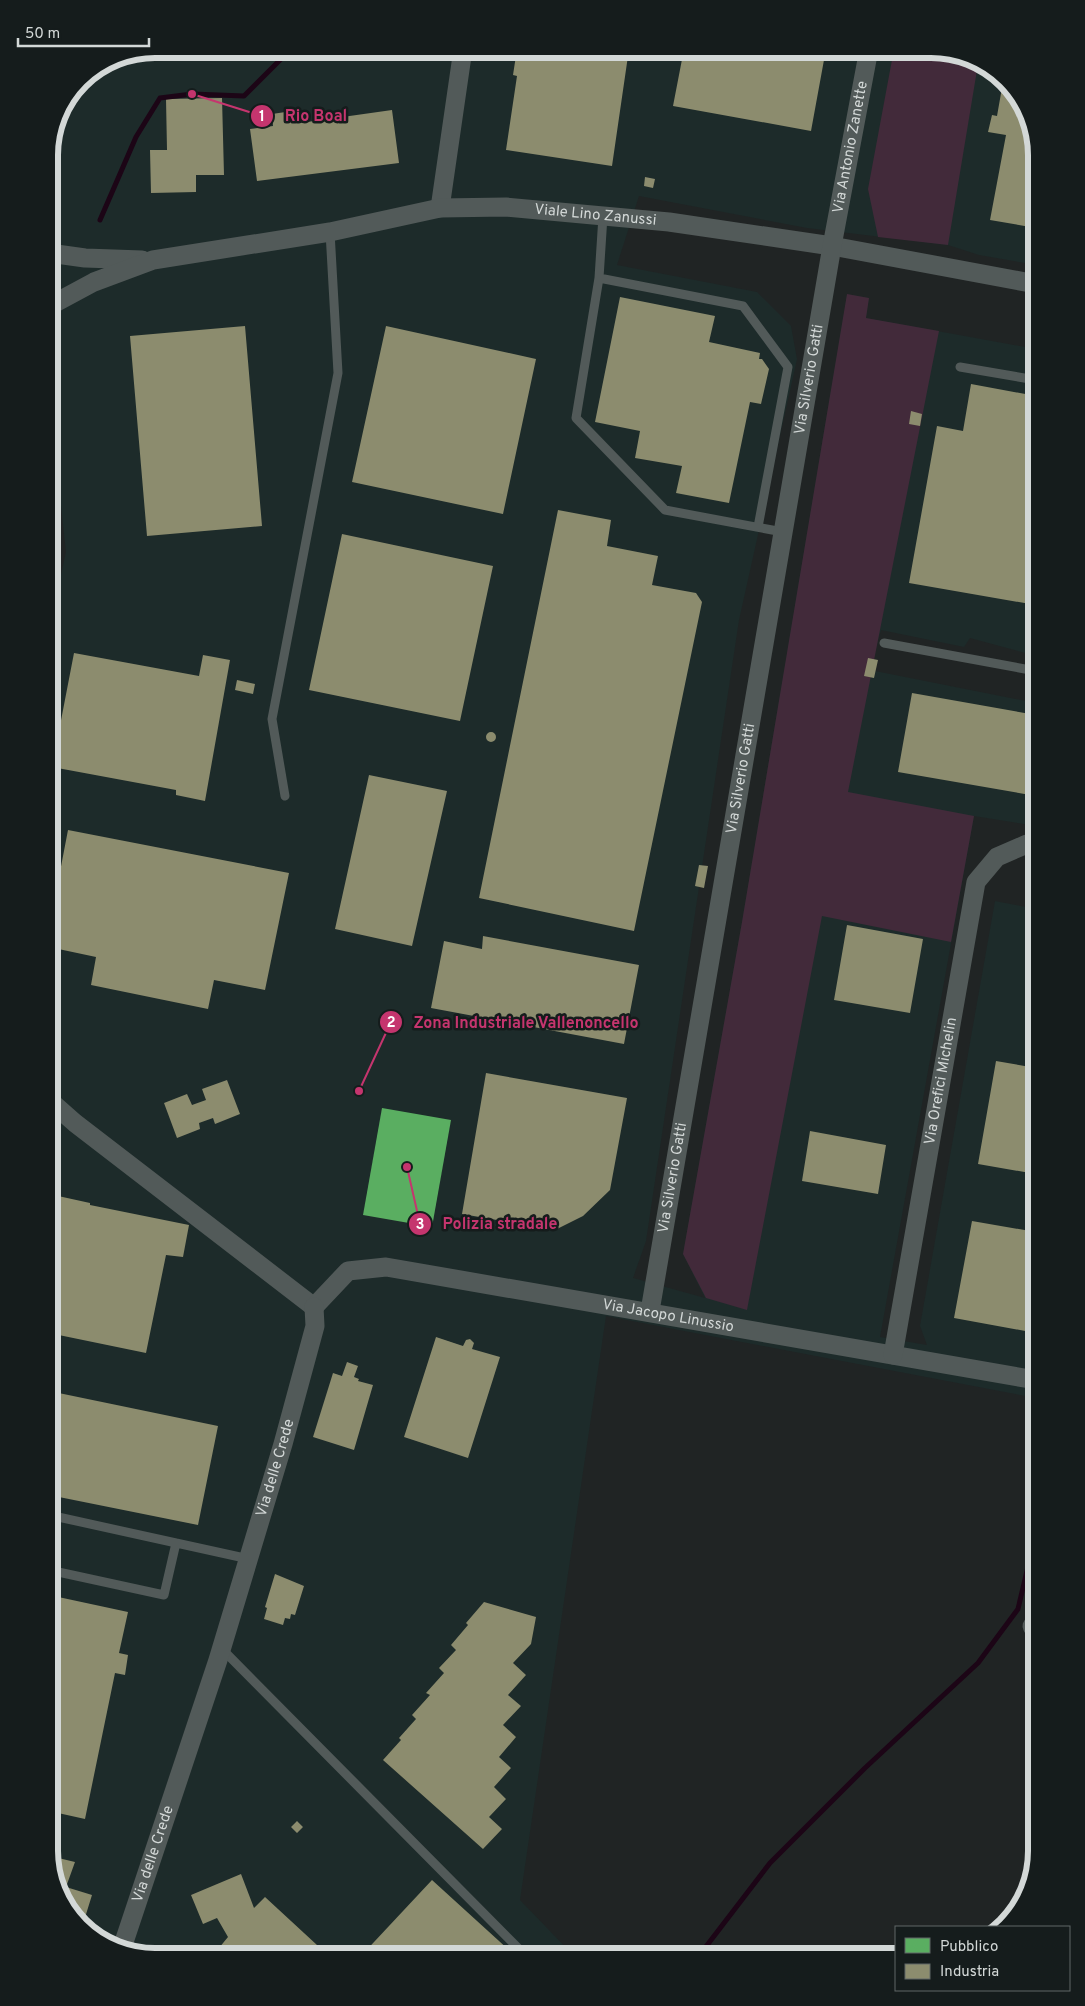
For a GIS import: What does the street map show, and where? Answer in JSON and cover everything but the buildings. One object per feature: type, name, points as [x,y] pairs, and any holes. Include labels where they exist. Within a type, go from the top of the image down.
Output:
[{"type":"street","points":[[440,208],[462,58]]},
{"type":"street","name":"Via Antonio Zanette","points":[[832,246],[867,58]]},
{"type":"street","name":"Viale Lino Zanussi","points":[[58,254],[85,258],[153,260],[330,232],[440,208],[506,207],[669,222],[832,246],[1028,283]]},
{"type":"street","name":"Via Silverio Gatti","points":[[650,1311],[832,246]]},
{"type":"street","name":"Viale Lino Zanussi","points":[[58,301],[94,282],[153,260]]},
{"type":"street","name":"Via Orefici Michelin","points":[[893,1355],[976,882],[997,857],[1028,844]]},
{"type":"street","points":[[58,1108],[314,1307]]},
{"type":"street","name":"Via Jacopo Linussio","points":[[314,1307],[348,1272],[386,1267],[650,1311],[1028,1379]]},
{"type":"street","name":"Via delle Crede","points":[[124,1943],[222,1649],[249,1559],[315,1326],[314,1307]]},
{"type":"lane","points":[[603,216],[599,278],[576,418],[664,510],[783,532]]},
{"type":"lane","points":[[285,796],[272,719],[338,373],[330,232]]},
{"type":"lane","points":[[599,278],[743,306],[788,367],[758,527]]},
{"type":"lane","points":[[960,367],[1028,379]]},
{"type":"lane","points":[[884,644],[1028,670]]},
{"type":"lane","points":[[58,1517],[249,1559]]},
{"type":"lane","points":[[58,1572],[164,1595],[176,1543]]},
{"type":"lane","points":[[222,1649],[518,1948]]},
{"type":"shaded area","points":[[142,58],[943,58],[979,70],[999,86],[1015,106],[1026,136],[1028,154],[1028,264],[979,255],[948,245],[807,228],[639,196],[617,265],[757,292],[791,326],[797,359],[739,620],[646,1241],[633,1278],[705,1298],[683,1254],[742,922],[847,294],[869,298],[866,318],[1028,348],[1028,654],[970,638],[964,647],[881,630],[870,670],[1028,701],[1028,825],[974,816],[880,1337],[927,1345],[920,1326],[995,901],[1028,907],[1028,1396],[606,1316],[520,1900],[566,1948],[136,1947],[106,1936],[95,1928],[78,1911],[65,1889],[59,1870],[58,1858],[58,588],[66,552],[58,479],[58,142],[70,106],[95,78],[106,70]]},
{"type":"shaded area","points":[[892,58],[943,58],[977,69],[948,245],[878,237],[868,189]]},
{"type":"shaded area","points":[[847,294],[869,298],[866,318],[939,331],[848,792],[974,816],[951,942],[822,916],[747,1310],[706,1298],[683,1254],[742,922]]},
{"type":"waterway","points":[[100,220],[136,137],[160,98],[192,94],[244,96],[282,58]]},
{"type":"waterway","points":[[705,1948],[770,1863],[865,1768],[978,1663],[1018,1609],[1028,1567]]},
{"type":"place","name":"Rio Boal","points":[[192,94]]},
{"type":"place","name":"Zona Industriale Vallenoncello","points":[[359,1091]]},
{"type":"place","name":"Polizia stradale","points":[[407,1167]]}]
